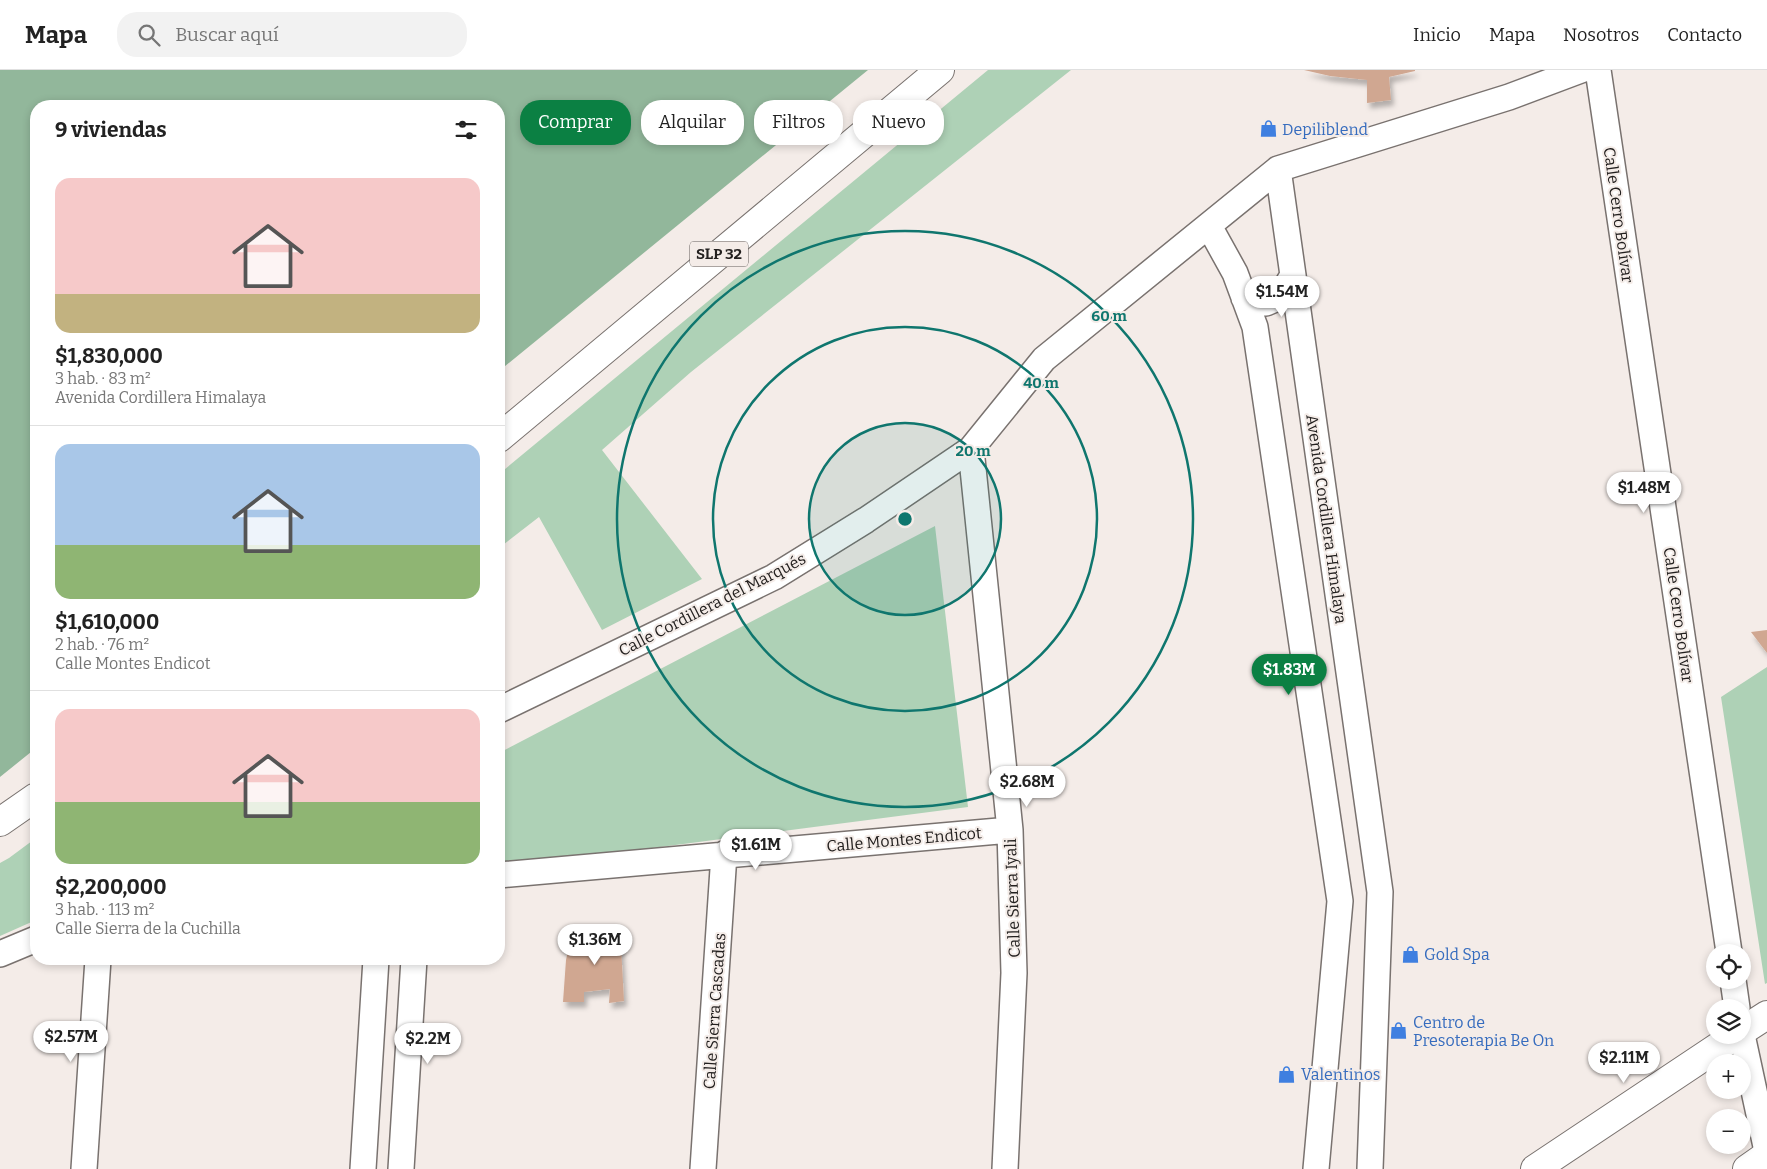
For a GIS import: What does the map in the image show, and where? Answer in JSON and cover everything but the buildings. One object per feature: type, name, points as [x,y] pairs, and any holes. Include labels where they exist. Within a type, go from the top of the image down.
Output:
[{"type":"main road","name":"SLP 32","points":[[505,433],[940,70]]},
{"type":"main road","points":[[0,822],[30,801]]},
{"type":"main road","points":[[1751,1025],[1767,1015]]},
{"type":"main road","points":[[1535,1169],[1722,1044]]},
{"type":"main road","points":[[1747,1169],[1767,1156]]},
{"type":"street","points":[[1278,169],[1509,97],[1581,70]]},
{"type":"street","name":"Calle Cerro Bolívar","points":[[1598,70],[1728,944]]},
{"type":"street","name":"Calle Cordillera del Marqués","points":[[505,707],[774,576],[866,520],[971,449],[1044,359],[1278,169]]},
{"type":"street","name":"Avenida Cordillera Himalaya","points":[[1278,169],[1380,892],[1370,1169]]},
{"type":"street","points":[[1209,226],[1235,272],[1255,327],[1340,901],[1316,1169]]},
{"type":"street","points":[[1244,298],[1266,303],[1273,300],[1280,296],[1293,275]]},
{"type":"street","name":"Calle Sierra Iyali","points":[[971,449],[1010,830],[1014,973],[1006,1169]]},
{"type":"street","name":"Calle Montes Endicot","points":[[505,874],[1010,830]]},
{"type":"street","name":"Calle Sierra Cascadas","points":[[703,1169],[724,854]]},
{"type":"street","points":[[0,954],[30,941]]},
{"type":"street","points":[[84,1169],[98,965]]},
{"type":"street","points":[[363,1169],[376,965]]},
{"type":"street","points":[[401,1169],[414,965]]},
{"type":"street","points":[[1744,1044],[1767,1151]]},
{"type":"green space","points":[[0,70],[868,70],[831,100],[754,100],[754,145],[776,145],[505,366],[505,100],[30,100],[30,753],[0,777]]},
{"type":"green space","points":[[988,70],[1071,70],[691,372],[602,450],[702,579],[602,630],[539,517],[505,543],[505,469],[897,145],[944,145],[944,106]]},
{"type":"green space","points":[[935,526],[968,807],[505,867],[505,750]]},
{"type":"green space","points":[[1767,667],[1767,983],[1765,984],[1721,697]]},
{"type":"green space","points":[[30,842],[30,923],[0,936],[0,863]]},
{"type":"place","name":"Depiliblend","points":[[1268,129]]},
{"type":"place","name":"Gold Spa","points":[[1410,954]]},
{"type":"place","name":"Centro de Presoterapia Be On","points":[[1399,1031]]},
{"type":"place","name":"Valentinos","points":[[1287,1074]]}]
